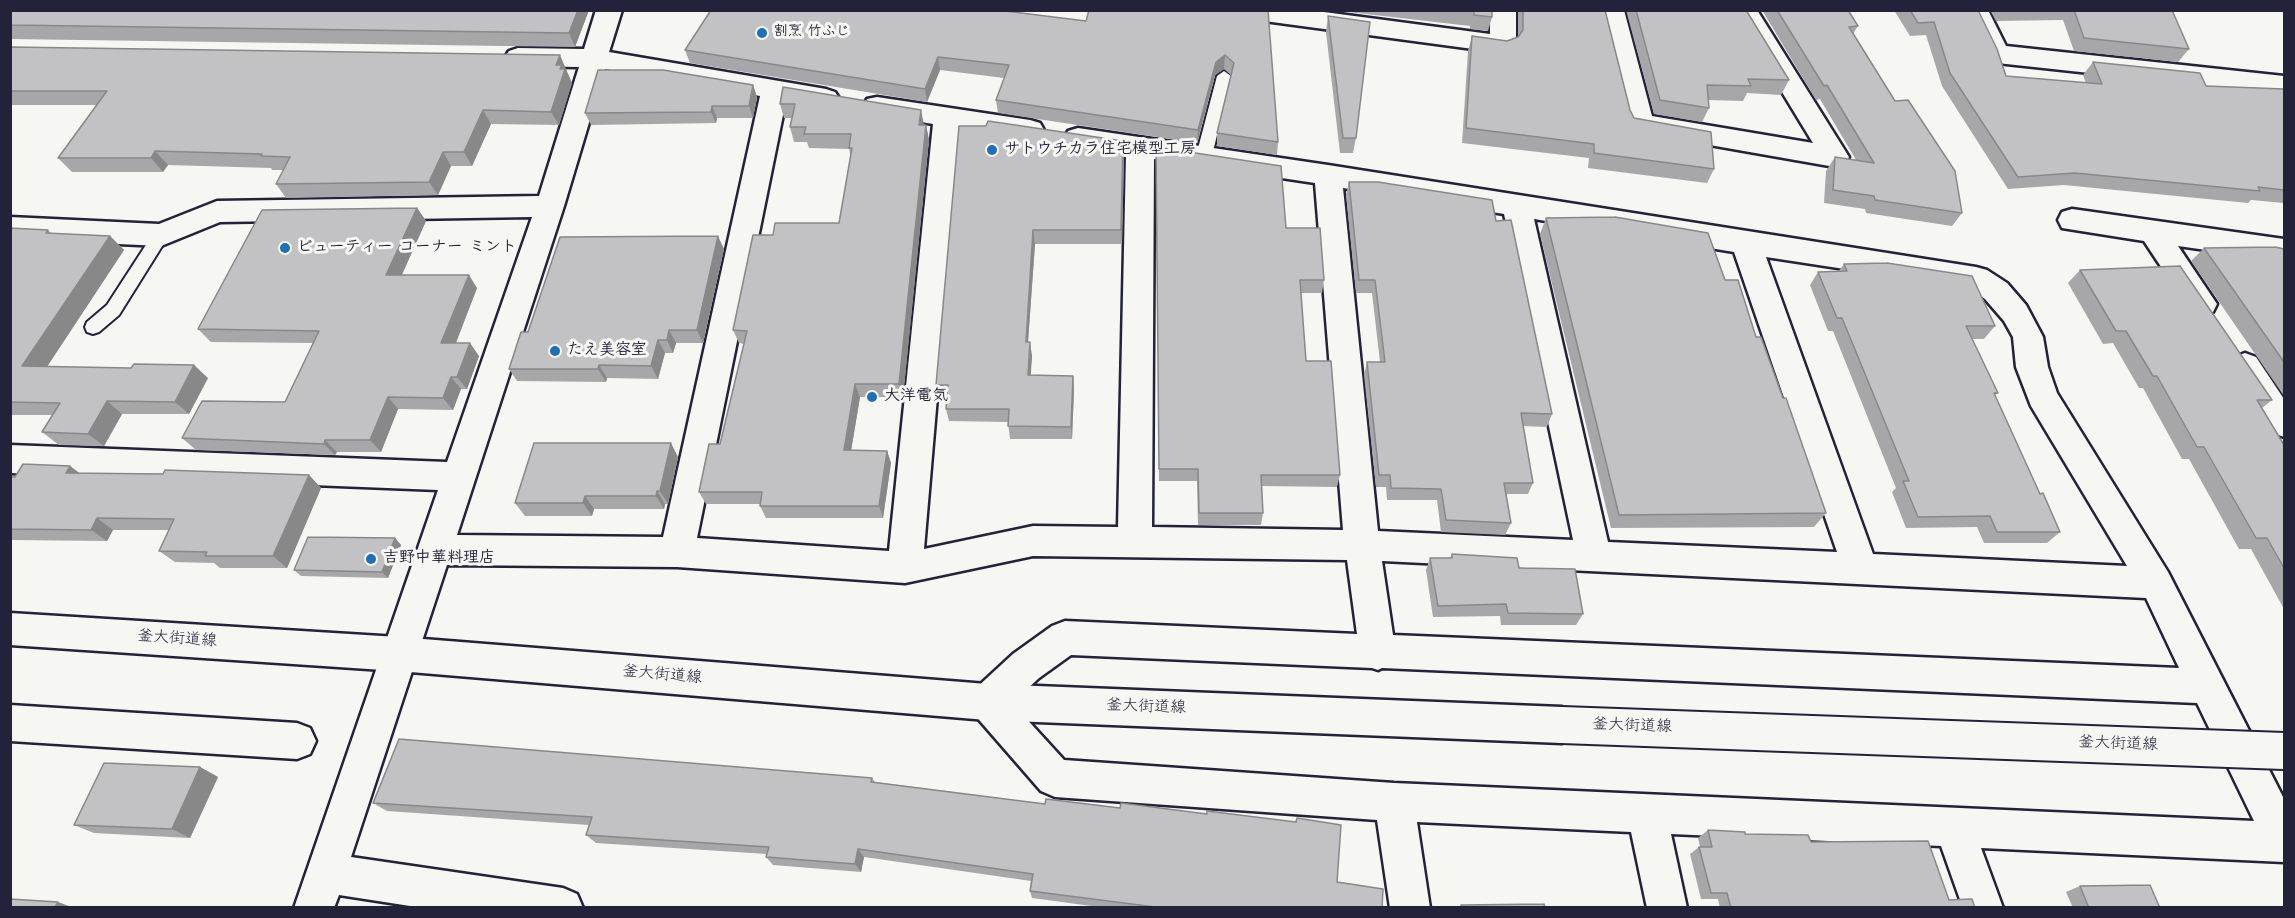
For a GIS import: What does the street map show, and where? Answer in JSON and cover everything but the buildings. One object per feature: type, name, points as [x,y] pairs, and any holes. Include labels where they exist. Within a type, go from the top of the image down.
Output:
[{"type":"street","points":[[563,908],[320,890],[550,206],[609,10]]},
{"type":"street","points":[[1242,10],[1503,44],[1503,10]]},
{"type":"street","points":[[1611,10],[1640,124],[1835,157],[1744,10]]},
{"type":"street","points":[[1975,10],[1997,54],[2284,85]]},
{"type":"street","points":[[498,57],[593,58],[947,117],[1976,278],[1996,291],[2015,313],[2028,337],[2032,366],[2042,398],[2156,583],[2208,686],[2284,840],[1394,802],[1055,778],[987,702],[1026,666],[1065,638],[1378,653],[2208,686]]},
{"type":"street","points":[[677,552],[775,89]]},
{"type":"street","points":[[905,568],[947,117]]},
{"type":"street","points":[[1135,542],[1140,147]]},
{"type":"street","points":[[1328,175],[1362,545],[1378,653]]},
{"type":"street","points":[[10,228],[161,235],[217,212],[550,206]]},
{"type":"street","points":[[1517,206],[1594,556]]},
{"type":"street","points":[[2072,220],[2284,250]]},
{"type":"street","points":[[2153,232],[2284,424]]},
{"type":"street","points":[[1746,243],[1861,570]]},
{"type":"street","points":[[10,459],[458,477]]},
{"type":"street","points":[[436,550],[677,552],[905,568],[1033,541],[1362,545],[2156,583]]},
{"type":"street","name":"釜大街道線","points":[[10,629],[398,654],[987,702],[2284,751]]},
{"type":"street","points":[[10,723],[297,741]]},
{"type":"street","points":[[1394,802],[1410,908]]},
{"type":"street","points":[[1647,813],[1668,908]]},
{"type":"street","points":[[1954,827],[1983,908]]},
{"type":"lane","points":[[1204,156],[1224,76]]},
{"type":"lane","points":[[93,327],[113,310],[161,235]]},
{"type":"place","name":"割烹 竹ふじ","points":[[762,33]]},
{"type":"place","name":"サトウチカラ住宅模型工房","points":[[992,150]]},
{"type":"place","name":"ビューティー コーナー ミント","points":[[285,248]]},
{"type":"place","name":"たえ美容室","points":[[555,351]]},
{"type":"place","name":"大洋電気","points":[[872,397]]},
{"type":"place","name":"吉野中華料理店","points":[[371,559]]}]
